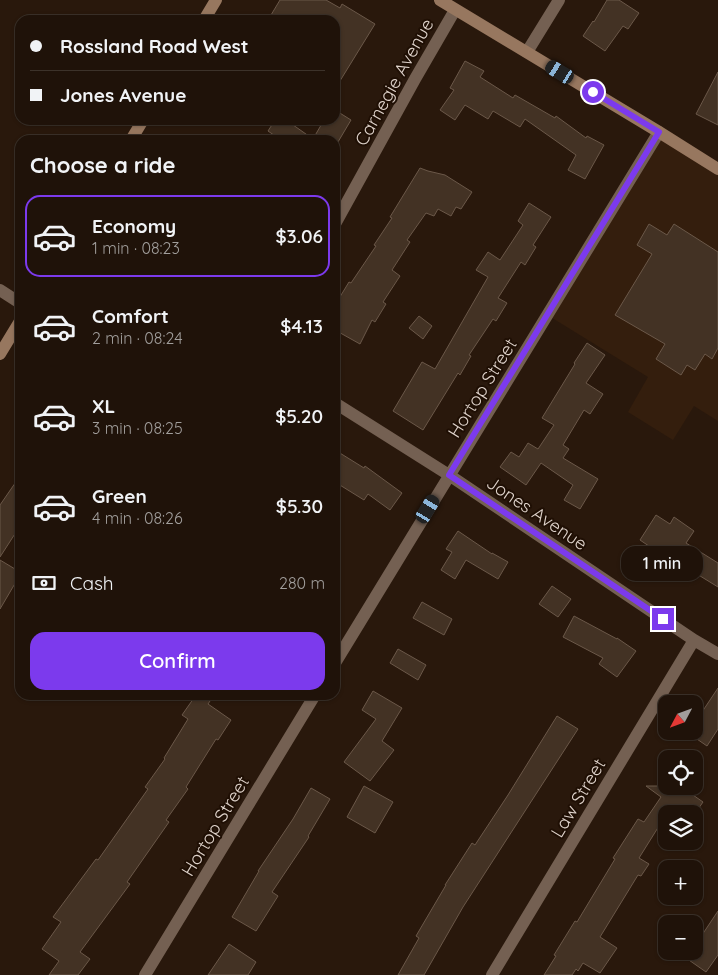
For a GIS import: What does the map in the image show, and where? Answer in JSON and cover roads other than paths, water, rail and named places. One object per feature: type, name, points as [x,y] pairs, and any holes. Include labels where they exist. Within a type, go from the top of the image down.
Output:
[{"type":"main road","points":[[207,15],[216,0]]},
{"type":"main road","points":[[440,0],[659,132],[718,170]]},
{"type":"main road","points":[[0,354],[15,329]]},
{"type":"street","points":[[527,52],[558,0]]},
{"type":"street","name":"Carnegie Avenue","points":[[340,215],[455,10]]},
{"type":"street","name":"Hortop Street","points":[[340,655],[659,132]]},
{"type":"street","points":[[0,290],[15,300]]},
{"type":"street","name":"Jones Avenue","points":[[340,406],[449,475],[694,640],[718,654]]},
{"type":"street","name":"Law Street","points":[[492,975],[694,640]]},
{"type":"street","name":"Hortop Street","points":[[145,975],[312,700]]}]
